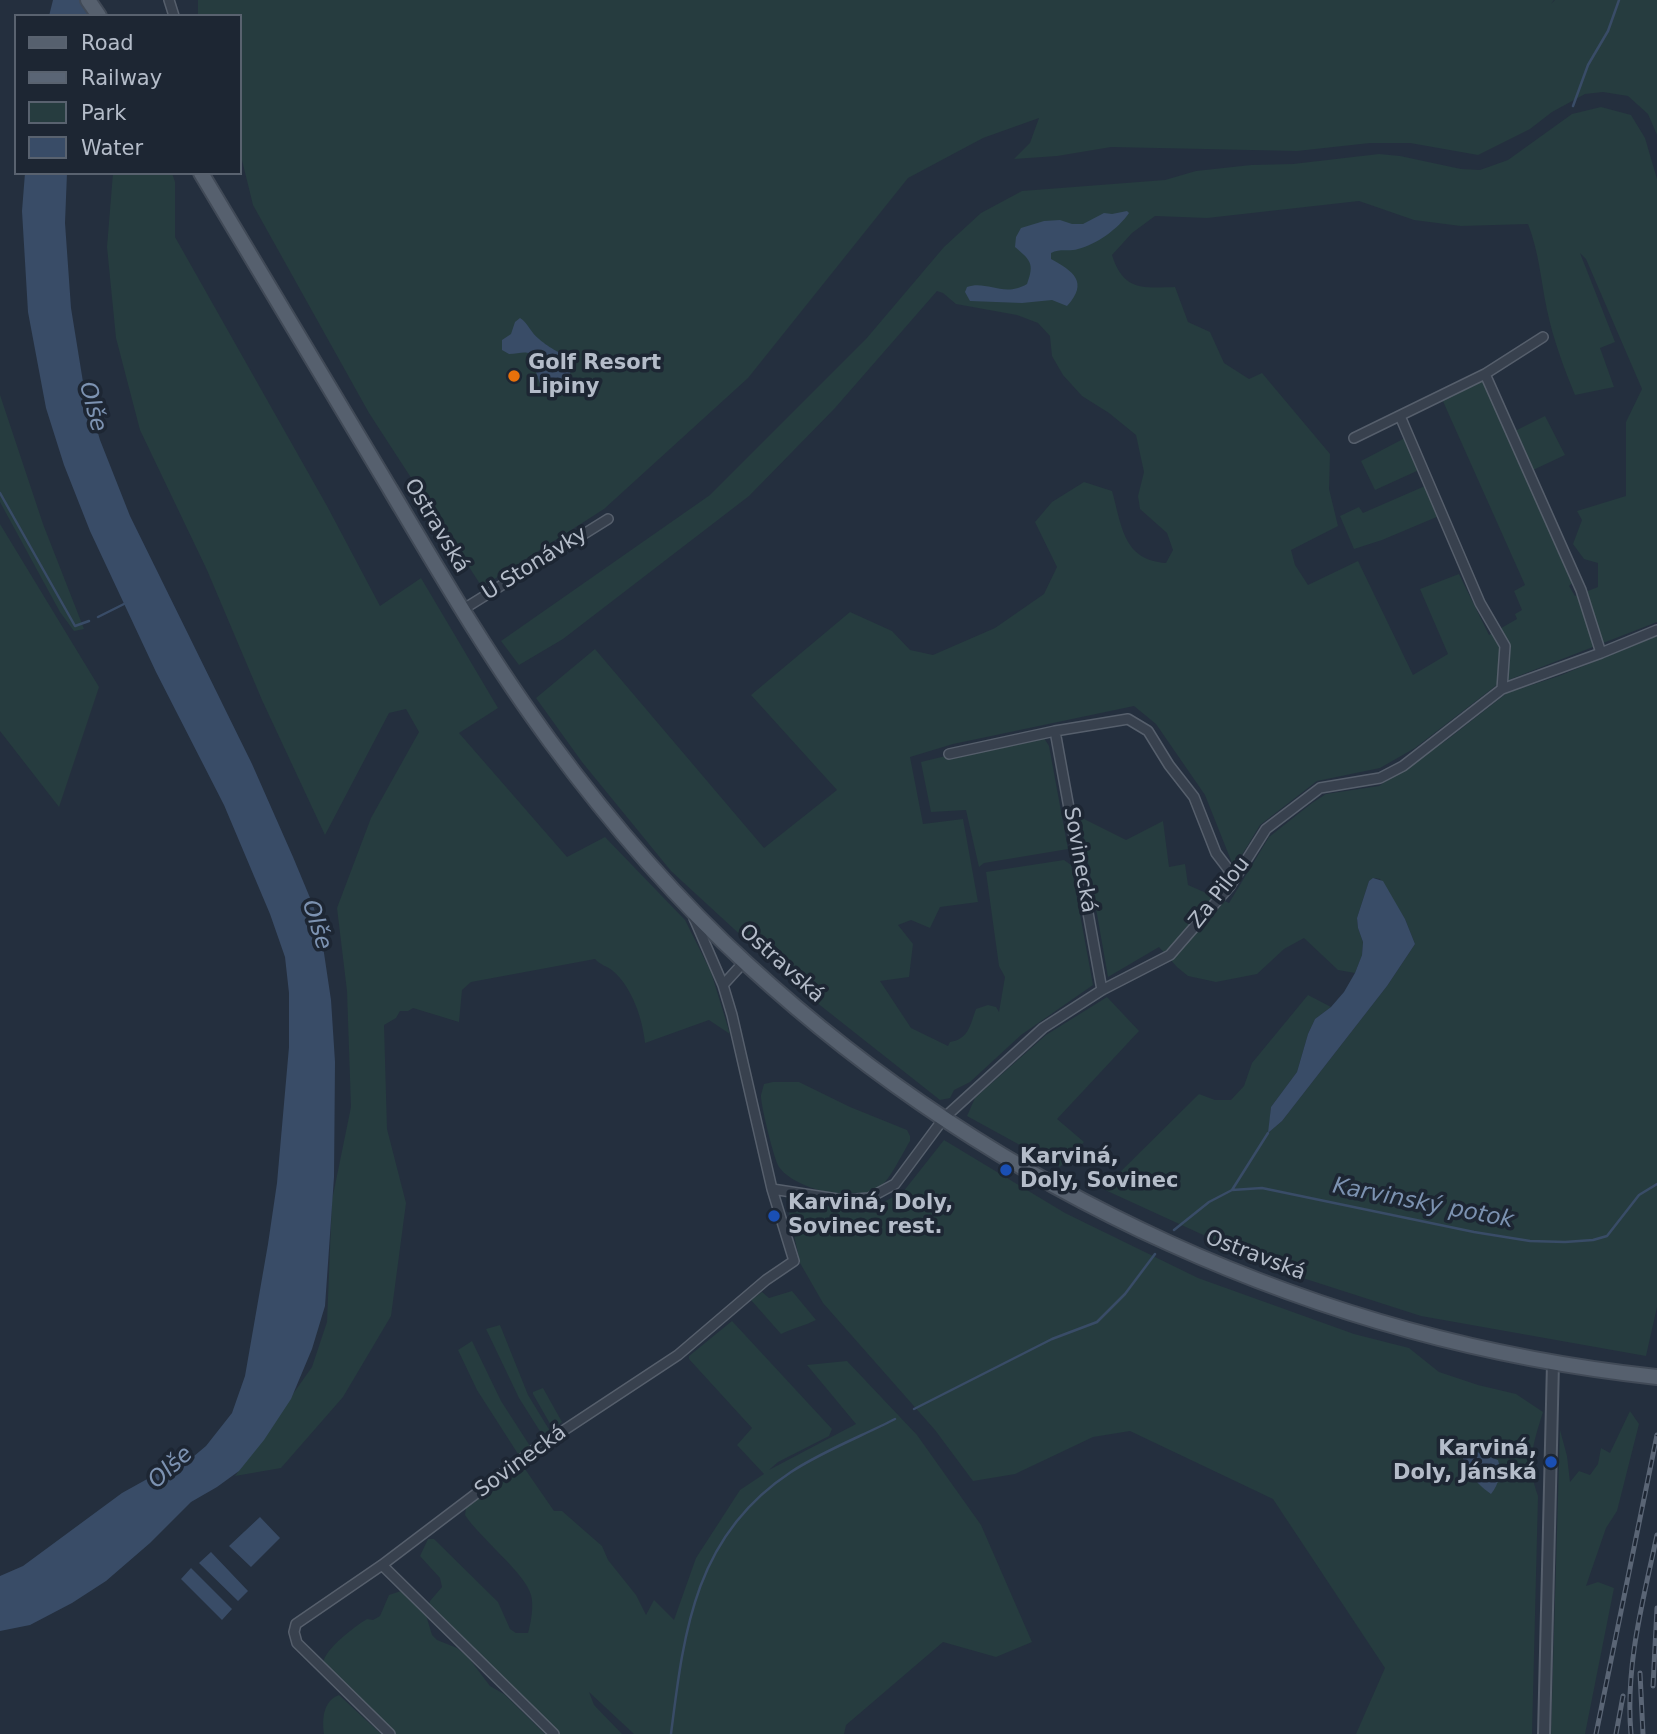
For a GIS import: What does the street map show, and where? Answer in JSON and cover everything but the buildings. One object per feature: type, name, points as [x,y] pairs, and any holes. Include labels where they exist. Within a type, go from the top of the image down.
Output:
[{"type":"main road","name":"Ostravská","points":[[202,175],[462,610],[541,729],[588,790],[690,907],[744,962],[820,1027],[882,1075],[1020,1167],[1176,1248],[1225,1269],[1401,1328],[1454,1342],[1553,1363],[1657,1377]]},
{"type":"street","points":[[1354,438],[1485,374],[1544,337]]},
{"type":"street","points":[[1485,374],[1581,590],[1601,653]]},
{"type":"street","points":[[1400,416],[1480,603],[1505,646],[1502,689]]},
{"type":"street","name":"U Stonávky","points":[[462,610],[608,519]]},
{"type":"street","name":"Za Pilou","points":[[944,1118],[1043,1028],[1102,990],[1170,955],[1235,878],[1266,829],[1320,788],[1380,778],[1404,766],[1502,689],[1657,630]]},
{"type":"street","points":[[950,754],[1055,731],[1128,719],[1148,731],[1169,765],[1194,797],[1216,853],[1235,878]]},
{"type":"street","name":"Sovinecká","points":[[1055,731],[1102,990]]},
{"type":"street","name":"Sovinecká","points":[[382,1566],[531,1452],[678,1355],[766,1280],[794,1261],[772,1189],[733,1015],[690,907]]},
{"type":"street","points":[[723,985],[744,962]]},
{"type":"street","points":[[772,1189],[844,1200],[869,1198],[895,1184],[944,1118]]},
{"type":"street","points":[[1544,1734],[1553,1363]]},
{"type":"street","points":[[390,1734],[298,1643],[294,1632],[296,1624],[382,1566],[554,1734]]},
{"type":"green space","points":[[198,0],[1554,0],[1551,4],[1555,0],[1657,0],[1657,135],[1648,114],[1628,96],[1603,92],[1585,94],[1552,112],[1530,129],[1478,155],[1410,143],[1370,143],[1297,151],[1111,147],[1057,156],[1014,159],[1030,143],[1039,118],[983,138],[908,178],[748,378],[604,509],[482,587],[369,413],[253,205],[242,160],[242,14],[198,14]]},
{"type":"green space","points":[[1601,107],[1631,115],[1645,138],[1657,179],[1657,622],[1498,684],[1415,748],[1380,768],[1317,781],[1260,825],[1234,868],[1205,795],[1156,724],[1134,706],[953,744],[910,757],[923,824],[963,819],[978,902],[940,907],[930,928],[911,920],[898,925],[913,944],[909,977],[880,981],[911,1028],[948,1046],[950,1042],[965,1034],[976,1009],[988,1005],[996,1007],[999,1012],[1005,977],[999,966],[986,872],[1064,860],[1071,865],[1093,985],[1021,1035],[970,1082],[954,1090],[950,1098],[940,1100],[797,987],[671,871],[582,762],[536,698],[595,649],[764,848],[837,790],[751,695],[850,612],[892,631],[910,650],[933,655],[995,628],[1044,594],[1057,567],[1035,522],[1052,502],[1084,482],[1112,491],[1122,528],[1133,548],[1152,560],[1166,563],[1173,550],[1167,533],[1140,509],[1138,496],[1144,472],[1136,435],[1082,396],[1063,375],[1052,356],[1050,336],[1038,323],[1017,315],[956,304],[937,291],[835,408],[749,496],[563,639],[519,665],[501,641],[710,495],[866,339],[944,247],[981,213],[1022,191],[1165,180],[1196,171],[1379,154],[1480,170],[1508,160],[1572,114]],"holes":[[[1359,201],[1414,220],[1461,226],[1528,224],[1552,332],[1575,395],[1614,387],[1600,348],[1615,342],[1580,253],[1586,259],[1642,389],[1626,422],[1626,496],[1577,511],[1582,520],[1573,544],[1584,559],[1598,563],[1598,587],[1575,596],[1569,586],[1572,583],[1482,380],[1442,399],[1525,585],[1514,591],[1522,610],[1515,614],[1517,619],[1489,635],[1459,574],[1420,589],[1448,654],[1413,675],[1358,561],[1308,585],[1295,565],[1291,550],[1338,526],[1329,489],[1330,454],[1262,373],[1249,379],[1224,363],[1210,332],[1188,322],[1175,287],[1144,287],[1128,281],[1112,255],[1132,233],[1155,216],[1207,218]]]},
{"type":"green space","points":[[113,175],[173,175],[175,237],[327,506],[380,606],[421,578],[498,708],[459,733],[567,857],[605,837],[685,920],[711,972],[730,1034],[709,1020],[645,1043],[639,1014],[626,986],[613,971],[595,959],[471,982],[462,990],[459,1022],[413,1008],[400,1011],[396,1018],[384,1025],[387,1129],[406,1203],[391,1316],[343,1397],[281,1468],[235,1476],[312,1367],[327,1322],[332,1200],[351,1107],[347,991],[337,908],[371,818],[419,732],[406,709],[389,713],[325,835],[262,700],[207,570],[140,430],[116,338],[107,247]]},
{"type":"green space","points":[[0,395],[43,524],[84,629],[74,631],[60,612],[0,502]]},
{"type":"green space","points":[[1545,416],[1565,455],[1531,471],[1513,432]]},
{"type":"green space","points":[[1405,438],[1419,470],[1375,490],[1361,461]]},
{"type":"green space","points":[[1425,486],[1439,516],[1354,549],[1340,516],[1359,507],[1363,513]]},
{"type":"green space","points":[[0,524],[99,687],[59,807],[0,731]]},
{"type":"green space","points":[[1657,636],[1657,1307],[1646,1356],[1421,1316],[1284,1272],[1103,1189],[1199,1094],[1215,1100],[1231,1100],[1244,1086],[1252,1063],[1308,995],[1331,1007],[1315,1019],[1297,1072],[1271,1107],[1269,1132],[1282,1121],[1387,986],[1415,944],[1405,919],[1380,879],[1375,878],[1369,881],[1357,918],[1363,942],[1362,955],[1355,973],[1338,970],[1304,938],[1284,949],[1257,974],[1216,982],[1188,976],[1159,947],[1108,977],[1080,817],[1126,840],[1163,821],[1169,867],[1185,864],[1188,885],[1229,903],[1269,837],[1326,794],[1379,786],[1447,740],[1507,693],[1559,676]]},
{"type":"green space","points":[[1044,738],[1049,746],[1068,849],[984,863],[979,867],[966,810],[931,812],[921,762],[1003,742]]},
{"type":"green space","points":[[1107,997],[1139,1031],[1057,1119],[1084,1142],[1060,1167],[967,1116],[975,1098],[1046,1035]]},
{"type":"green space","points":[[799,1082],[850,1107],[907,1130],[910,1141],[882,1186],[867,1194],[840,1194],[810,1187],[786,1175],[779,1167],[774,1154],[761,1100],[764,1084]]},
{"type":"green space","points":[[944,1140],[1065,1213],[1198,1278],[1354,1334],[1409,1348],[1439,1372],[1516,1394],[1543,1412],[1532,1463],[1538,1496],[1532,1734],[1356,1734],[1385,1668],[1273,1499],[1130,1431],[1093,1437],[1015,1474],[973,1481],[935,1430],[823,1303],[800,1263],[786,1198],[854,1211],[876,1206],[903,1192]]},
{"type":"green space","points":[[792,1291],[816,1320],[781,1334],[751,1300],[762,1292],[769,1298]]},
{"type":"green space","points":[[732,1321],[832,1429],[829,1436],[778,1462],[769,1470],[856,1424],[807,1365],[847,1361],[917,1435],[981,1525],[1032,1642],[996,1657],[943,1642],[846,1725],[844,1734],[634,1734],[589,1692],[594,1705],[622,1734],[560,1734],[429,1606],[442,1587],[440,1578],[420,1556],[428,1539],[434,1539],[498,1602],[510,1629],[516,1633],[528,1633],[532,1604],[527,1586],[465,1515],[466,1508],[494,1485],[510,1474],[525,1469],[554,1511],[562,1511],[602,1546],[608,1560],[636,1595],[646,1615],[654,1600],[674,1620],[696,1558],[740,1490],[764,1474],[737,1445],[752,1428],[689,1359],[689,1356]]},
{"type":"green space","points":[[500,1325],[528,1395],[550,1431],[543,1436],[519,1398],[486,1329]]},
{"type":"green space","points":[[472,1341],[501,1401],[530,1446],[518,1454],[477,1390],[458,1350]]},
{"type":"green space","points":[[543,1388],[562,1422],[553,1429],[533,1394]]},
{"type":"green space","points":[[1630,1411],[1639,1424],[1617,1511],[1606,1528],[1586,1586],[1598,1582],[1614,1588],[1585,1734],[1551,1734],[1560,1430],[1570,1482],[1579,1471],[1590,1475],[1598,1464],[1601,1448],[1610,1453]]},
{"type":"green space","points":[[401,1591],[426,1615],[432,1635],[437,1640],[457,1648],[468,1657],[490,1686],[504,1694],[545,1734],[396,1734],[323,1663],[329,1651],[341,1639],[367,1619],[373,1620],[380,1616],[389,1595]]},
{"type":"green space","points":[[339,1695],[381,1734],[324,1734],[327,1706]]},
{"type":"water","points":[[53,0],[94,0],[90,14],[50,14]]},
{"type":"water","name":"Olše","points":[[25,175],[67,175],[65,223],[71,308],[83,382],[100,440],[130,516],[252,764],[313,905],[321,933],[331,1000],[335,1062],[334,1177],[325,1306],[312,1349],[291,1399],[264,1440],[239,1471],[191,1502],[150,1543],[106,1581],[30,1625],[0,1631],[0,1576],[23,1566],[122,1493],[158,1473],[181,1467],[206,1446],[232,1413],[245,1376],[268,1244],[277,1183],[289,1047],[289,993],[285,957],[270,914],[224,805],[156,672],[90,531],[64,465],[46,408],[28,312],[22,211]]},
{"type":"water","points":[[1104,213],[1129,213],[1119,225],[1100,240],[1078,249],[1051,253],[1051,259],[1076,278],[1077,290],[1067,306],[1052,300],[1022,303],[970,301],[965,292],[967,287],[974,285],[1011,289],[1027,284],[1031,271],[1030,262],[1015,247],[1021,228],[1044,221],[1060,220],[1083,224]]},
{"type":"water","points":[[520,318],[536,337],[566,357],[571,368],[567,390],[554,391],[540,384],[536,372],[536,358],[533,355],[509,354],[502,350],[502,340],[511,334],[515,322]]},
{"type":"water","points":[[1373,878],[1383,881],[1405,919],[1415,944],[1387,986],[1282,1121],[1268,1133],[1271,1107],[1297,1072],[1315,1019],[1331,1007],[1355,973],[1362,955],[1363,942],[1357,918],[1369,881]]},
{"type":"water","points":[[1464,1447],[1498,1460],[1499,1478],[1491,1494],[1467,1468],[1460,1448]]},
{"type":"water","points":[[260,1517],[280,1538],[251,1567],[229,1546]]},
{"type":"water","points":[[211,1552],[248,1591],[238,1601],[199,1563]]},
{"type":"water","points":[[191,1568],[232,1609],[222,1620],[181,1579]]},
{"type":"waterway","points":[[1573,106],[1588,65],[1608,31],[1619,0]]},
{"type":"waterway","points":[[0,493],[75,626],[89,621]]},
{"type":"waterway","points":[[98,617],[126,603]]},
{"type":"waterway","points":[[1232,1190],[1268,1133]]},
{"type":"waterway","name":"Karvinský potok","points":[[1174,1230],[1209,1202],[1232,1190],[1262,1188],[1530,1241],[1593,1240],[1607,1236],[1639,1195],[1657,1184]]},
{"type":"waterway","name":"Karvinský potok","points":[[914,1409],[1052,1339],[1097,1322],[1125,1294],[1155,1254]]},
{"type":"waterway","name":"Karvinský potok","points":[[671,1734],[689,1622],[714,1555],[734,1525],[759,1497],[791,1472],[895,1419]]},
{"type":"railway","points":[[1596,1734],[1657,1435]]},
{"type":"railway","points":[[1631,1734],[1633,1659],[1657,1535]]},
{"type":"railway","points":[[1653,1686],[1657,1608]]},
{"type":"railway","points":[[1640,1673],[1643,1734]]},
{"type":"railway","points":[[1616,1734],[1623,1696]]},
{"type":"place","name":"Golf Resort Lipiny","points":[[514,376]]},
{"type":"place","name":"Karviná, Doly, Sovinec","points":[[1006,1170]]},
{"type":"place","name":"Karviná, Doly, Sovinec rest.","points":[[774,1216]]},
{"type":"place","name":"Karviná, Doly, Jánská","points":[[1551,1462]]}]
